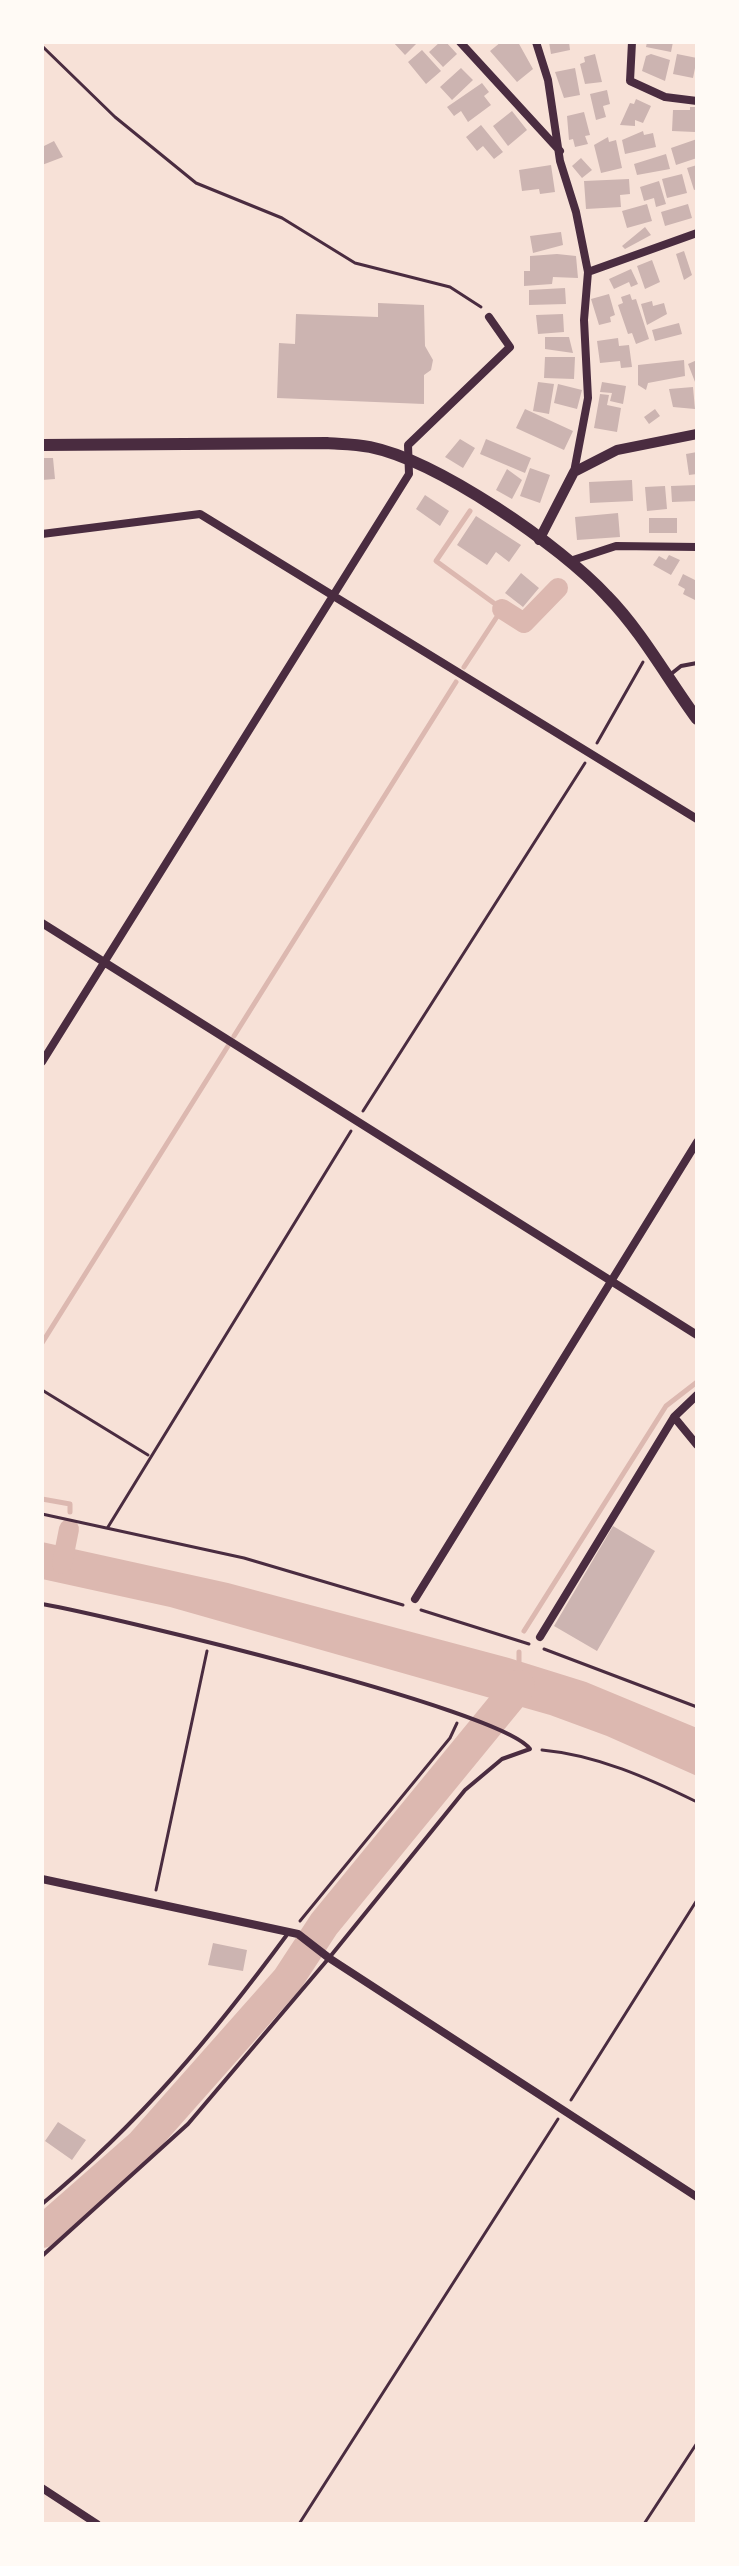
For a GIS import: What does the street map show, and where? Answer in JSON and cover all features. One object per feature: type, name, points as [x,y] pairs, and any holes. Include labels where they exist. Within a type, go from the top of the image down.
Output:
[{"type":"main road","points":[[42,445],[327,443],[371,447],[410,461],[453,483],[570,561],[607,595],[638,632],[648,652],[697,719]]},
{"type":"street","points":[[460,42],[560,152]]},
{"type":"street","points":[[536,42],[548,80],[560,152],[588,272],[584,320],[588,398],[574,472],[539,540]]},
{"type":"street","points":[[632,42],[630,81],[665,97],[697,101]]},
{"type":"street","points":[[588,272],[697,233]]},
{"type":"street","points":[[42,1062],[409,474],[408,445],[510,347],[489,317]]},
{"type":"street","points":[[574,472],[617,450],[697,434]]},
{"type":"street","points":[[42,534],[200,514],[589,756],[697,819]]},
{"type":"street","points":[[570,561],[616,546],[697,547]]},
{"type":"street","points":[[42,923],[697,1335]]},
{"type":"street","points":[[415,1599],[610,1278],[697,1142]]},
{"type":"street","points":[[540,1637],[674,1417],[697,1395]]},
{"type":"street","points":[[674,1417],[697,1445]]},
{"type":"street","points":[[42,1879],[293,1933],[697,2197]]},
{"type":"street","points":[[42,2488],[97,2524]]},
{"type":"lane","points":[[666,678],[681,666],[697,663]]},
{"type":"lane","points":[[42,1604],[210,1642],[459,1715],[516,1735],[530,1749],[502,1759],[465,1790],[188,2124],[42,2256]]},
{"type":"lane","points":[[42,2204],[85,2168],[163,2092],[293,1933]]},
{"type":"path","points":[[42,46],[115,117],[196,183],[282,218],[355,263],[450,287],[475,300],[489,317]]},
{"type":"path","points":[[108,1527],[358,1120],[589,756],[648,652]]},
{"type":"path","points":[[42,1390],[149,1456]]},
{"type":"path","points":[[42,1514],[244,1558],[534,1646],[697,1707]]},
{"type":"path","points":[[153,1901],[210,1642]]},
{"type":"path","points":[[293,1933],[450,1738],[459,1715]]},
{"type":"path","points":[[530,1749],[566,1752],[608,1764],[697,1802]]},
{"type":"path","points":[[299,2524],[697,1900]]},
{"type":"path","points":[[644,2524],[697,2443]]},
{"type":"shaded area","points":[[42,1542],[228,1583],[509,1658],[586,1682],[697,1728],[697,1776],[607,1736],[550,1715],[170,1607],[42,1579]]},
{"type":"building","points":[[393,42],[418,42],[405,55]]},
{"type":"building","points":[[440,42],[446,42],[457,54],[443,67],[429,52]]},
{"type":"building","points":[[501,42],[518,42],[533,69],[517,82],[490,51]]},
{"type":"building","points":[[549,42],[569,42],[570,50],[551,54]]},
{"type":"building","points":[[647,42],[673,42],[671,52],[646,47]]},
{"type":"building","points":[[422,50],[441,71],[426,84],[408,62]]},
{"type":"building","points":[[595,54],[602,82],[585,84],[580,64],[585,62],[584,57]]},
{"type":"building","points":[[651,54],[670,60],[665,81],[642,71],[646,56]]},
{"type":"building","points":[[677,54],[697,58],[693,78],[673,74]]},
{"type":"building","points":[[461,68],[473,80],[452,100],[440,87]]},
{"type":"building","points":[[575,68],[580,95],[564,98],[555,72]]},
{"type":"building","points":[[482,83],[489,92],[484,96],[491,105],[468,122],[461,111],[454,116],[447,107]]},
{"type":"building","points":[[607,90],[610,104],[603,106],[606,117],[596,120],[590,94]]},
{"type":"building","points":[[636,99],[651,106],[643,123],[635,120],[635,126],[620,125],[630,103],[634,104]]},
{"type":"building","points":[[690,107],[696,107],[695,132],[672,131],[673,110],[690,110]]},
{"type":"building","points":[[512,111],[527,130],[508,146],[493,126]]},
{"type":"building","points":[[584,112],[590,135],[585,136],[588,144],[575,147],[573,139],[569,140],[567,116]]},
{"type":"building","points":[[481,125],[503,152],[494,159],[483,146],[477,151],[466,137]]},
{"type":"building","points":[[643,131],[644,135],[653,133],[656,147],[625,154],[622,140]]},
{"type":"building","points":[[608,137],[609,142],[616,140],[622,168],[601,173],[594,145]]},
{"type":"building","points":[[697,139],[697,158],[676,165],[671,148]]},
{"type":"building","points":[[54,141],[63,157],[42,165],[42,147]]},
{"type":"building","points":[[666,154],[670,169],[637,175],[634,164]]},
{"type":"building","points":[[581,158],[592,170],[582,178],[572,166]]},
{"type":"building","points":[[551,165],[555,192],[540,194],[539,189],[522,191],[519,170]]},
{"type":"building","points":[[697,165],[697,189],[694,190],[687,168]]},
{"type":"building","points":[[682,174],[687,193],[667,198],[662,179]]},
{"type":"building","points":[[629,179],[630,194],[620,195],[621,207],[586,209],[584,181]]},
{"type":"building","points":[[659,181],[666,204],[656,207],[654,198],[644,201],[640,187]]},
{"type":"building","points":[[647,204],[652,221],[627,228],[622,211]]},
{"type":"building","points":[[688,204],[692,218],[665,226],[661,212]]},
{"type":"building","points":[[645,227],[651,235],[625,249],[622,246]]},
{"type":"building","points":[[561,232],[563,245],[533,253],[530,236]]},
{"type":"building","points":[[684,251],[692,275],[684,280],[676,254]]},
{"type":"building","points":[[530,256],[576,256],[578,278],[553,277],[552,284],[524,286],[524,271],[530,271]]},
{"type":"building","points":[[652,260],[660,282],[645,289],[637,266]]},
{"type":"building","points":[[631,269],[638,284],[631,287],[629,282],[614,289],[609,279]]},
{"type":"building","points":[[565,288],[566,304],[529,305],[529,290]]},
{"type":"building","points":[[609,294],[615,315],[610,317],[611,322],[599,325],[591,299]]},
{"type":"building","points":[[630,294],[632,300],[636,299],[649,339],[636,344],[632,333],[628,334],[618,305],[623,303],[621,297]]},
{"type":"building","points":[[652,301],[653,306],[664,303],[667,314],[647,325],[641,304]]},
{"type":"building","points":[[378,303],[424,305],[425,346],[433,360],[431,370],[424,375],[424,404],[277,398],[279,343],[295,344],[296,314],[378,317]]},
{"type":"building","points":[[563,314],[564,332],[538,334],[536,315]]},
{"type":"building","points":[[679,323],[682,334],[655,341],[652,330]]},
{"type":"building","points":[[545,337],[569,337],[573,353],[545,349]]},
{"type":"building","points":[[618,338],[619,346],[629,345],[632,367],[621,368],[620,361],[600,363],[597,341]]},
{"type":"building","points":[[545,357],[575,357],[574,379],[544,378]]},
{"type":"building","points":[[684,360],[685,376],[648,383],[646,390],[638,385],[638,365]]},
{"type":"building","points":[[697,360],[697,387],[688,364]]},
{"type":"building","points":[[538,382],[554,384],[549,414],[533,411]]},
{"type":"building","points":[[602,382],[626,386],[623,404],[610,401],[612,393],[600,392]]},
{"type":"building","points":[[558,384],[582,390],[577,409],[554,403]]},
{"type":"building","points":[[693,387],[695,409],[673,407],[669,389]]},
{"type":"building","points":[[600,394],[609,395],[607,405],[621,408],[617,432],[594,428]]},
{"type":"building","points":[[525,409],[573,431],[564,450],[516,428]]},
{"type":"building","points":[[655,409],[660,416],[649,424],[644,417]]},
{"type":"building","points":[[460,439],[475,448],[463,468],[445,457]]},
{"type":"building","points":[[486,439],[531,458],[525,473],[480,454]]},
{"type":"building","points":[[697,452],[697,474],[689,475],[686,454]]},
{"type":"building","points":[[42,458],[53,458],[55,479],[42,480]]},
{"type":"building","points":[[530,468],[550,475],[540,503],[520,496]]},
{"type":"building","points":[[507,469],[522,480],[512,499],[496,490]]},
{"type":"building","points":[[632,480],[633,501],[590,503],[589,482]]},
{"type":"building","points":[[697,485],[697,501],[672,502],[671,486]]},
{"type":"building","points":[[665,486],[667,509],[647,511],[645,487]]},
{"type":"building","points":[[425,495],[449,511],[440,526],[416,509]]},
{"type":"building","points":[[618,513],[620,537],[577,540],[575,517]]},
{"type":"building","points":[[476,516],[521,545],[509,562],[496,552],[487,565],[457,545]]},
{"type":"building","points":[[649,518],[677,518],[677,533],[649,533]]},
{"type":"building","points":[[669,555],[680,560],[671,575],[653,565],[659,556],[666,560]]},
{"type":"building","points":[[521,573],[539,588],[523,607],[505,593]]},
{"type":"building","points":[[683,574],[697,581],[697,601],[683,594],[685,589],[678,585]]},
{"type":"building","points":[[613,1526],[655,1551],[597,1651],[554,1626]]},
{"type":"building","points":[[213,1943],[247,1950],[243,1971],[208,1965]]},
{"type":"building","points":[[58,2122],[86,2140],[72,2160],[45,2141]]},
{"type":"waterway","points":[[464,667],[502,609],[436,561],[470,511]]},
{"type":"waterway","points":[[502,609],[524,623],[558,588]]},
{"type":"waterway","points":[[234,1036],[456,682]]},
{"type":"waterway","points":[[42,1343],[228,1046]]},
{"type":"waterway","points":[[524,1631],[666,1406],[697,1382]]},
{"type":"waterway","points":[[42,1499],[70,1504],[70,1512]]},
{"type":"waterway","points":[[62,1564],[69,1529]]},
{"type":"waterway","points":[[519,1652],[519,1667]]},
{"type":"waterway","points":[[42,2232],[141,2145],[288,1979],[324,1924],[519,1686]]}]
